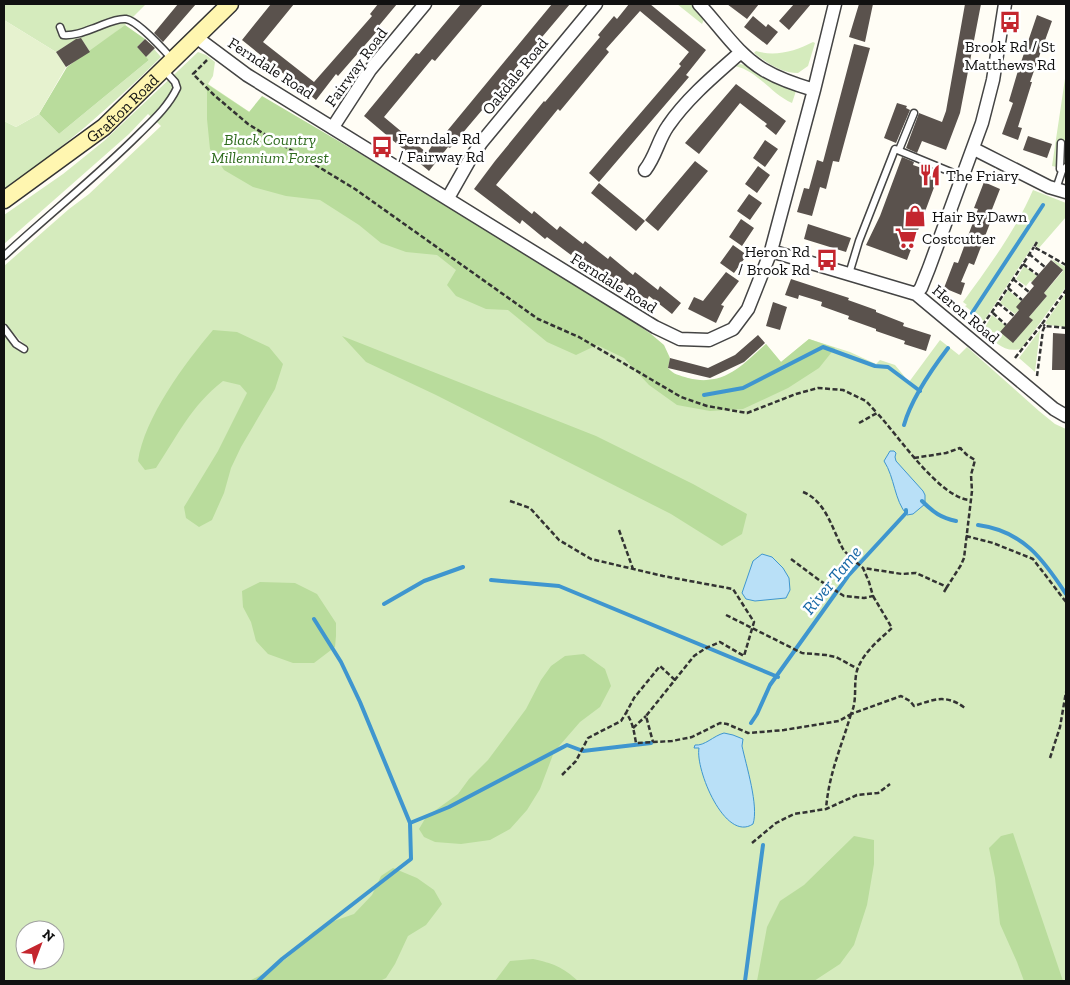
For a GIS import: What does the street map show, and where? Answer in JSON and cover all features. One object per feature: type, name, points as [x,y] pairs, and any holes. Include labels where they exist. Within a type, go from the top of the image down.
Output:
[{"type":"street","name":"Grafton Road","points":[[4,200],[104,127],[230,4]]},
{"type":"street","name":"Fairway Road","points":[[333,127],[370,70],[425,4]]},
{"type":"street","name":"Oakdale Road","points":[[448,198],[469,160],[481,143],[596,4]]},
{"type":"street","points":[[700,4],[741,52],[763,70],[814,90]]},
{"type":"street","name":"Ferndale Road","points":[[196,37],[246,74],[655,327],[680,339],[709,340],[733,329],[748,309],[771,251],[835,4]]},
{"type":"street","points":[[916,294],[921,288],[974,149],[982,123],[993,80],[1005,4]]},
{"type":"street","points":[[645,170],[656,152],[662,134],[670,123],[704,85],[741,52]]},
{"type":"street","points":[[974,149],[1061,190]]},
{"type":"street","name":"Heron Road","points":[[771,251],[916,294],[1050,405],[1066,416]]},
{"type":"lane","points":[[4,256],[46,217],[116,158],[164,108],[177,88],[169,65],[150,36],[133,22],[126,19],[102,24],[71,36],[63,35],[60,27]]},
{"type":"lane","points":[[899,150],[914,113]]},
{"type":"lane","points":[[1061,143],[1060,169],[1064,169],[1061,190]]},
{"type":"lane","points":[[850,274],[859,241],[895,149],[963,177]]},
{"type":"lane","points":[[4,328],[16,344],[24,349]]},
{"type":"path","points":[[198,59],[203,62],[193,74],[248,124],[355,189],[538,319],[579,337],[681,397],[707,406],[747,413],[796,394],[818,388],[844,390],[866,401],[914,458],[942,485],[961,500],[970,500]]},
{"type":"path","points":[[978,331],[1037,242]]},
{"type":"path","points":[[1034,247],[1066,266]]},
{"type":"path","points":[[1029,254],[1045,267]]},
{"type":"path","points":[[1023,264],[1038,275]]},
{"type":"path","points":[[1013,279],[1029,292]]},
{"type":"path","points":[[1007,288],[1022,300]]},
{"type":"path","points":[[1015,358],[1044,325],[1066,290]]},
{"type":"path","points":[[998,303],[1014,316]]},
{"type":"path","points":[[992,312],[1006,325]]},
{"type":"path","points":[[1044,325],[1066,328]]},
{"type":"path","points":[[1037,376],[1044,325]]},
{"type":"path","points":[[859,423],[877,413]]},
{"type":"path","points":[[914,458],[961,449],[966,455],[975,460],[971,475],[965,548],[961,565],[944,592]]},
{"type":"path","points":[[803,492],[811,495],[815,500],[830,522],[844,550],[863,568],[870,582],[873,596],[892,628],[865,656],[858,669],[856,699],[833,767],[826,809]]},
{"type":"path","points":[[510,500],[530,508],[559,540],[591,559],[733,589],[754,622],[744,656],[720,642],[706,648],[694,656],[646,716],[633,728]]},
{"type":"path","points":[[619,530],[633,569]]},
{"type":"path","points":[[966,536],[988,541],[1033,559],[1066,602]]},
{"type":"path","points":[[791,559],[838,593],[853,598],[873,596]]},
{"type":"path","points":[[863,568],[902,574],[916,573],[947,587]]},
{"type":"path","points":[[726,615],[802,653],[826,654],[836,657],[858,669]]},
{"type":"path","points":[[562,775],[580,753],[588,738],[621,721],[634,698],[660,666],[675,680]]},
{"type":"path","points":[[1050,758],[1060,727],[1066,692]]},
{"type":"path","points":[[626,713],[630,718],[636,743],[692,737],[720,723],[751,733],[784,730],[838,721],[851,714],[901,696],[910,701],[914,706],[943,698],[952,700],[965,708]]},
{"type":"path","points":[[646,716],[653,742]]},
{"type":"path","points":[[752,843],[776,822],[794,814],[826,809],[857,795],[878,794],[890,784]]},
{"type":"green space","points":[[4,4],[146,4],[125,25],[90,52],[80,37],[56,52],[4,20]]},
{"type":"green space","points":[[677,4],[692,4],[705,17],[702,24]]},
{"type":"green space","points":[[4,20],[56,52],[66,67],[39,114],[16,127],[4,121]]},
{"type":"green space","points":[[125,25],[145,39],[137,47],[149,60],[59,134],[39,114],[67,67]]},
{"type":"green space","points":[[813,42],[815,43],[808,66],[798,73],[792,73],[769,64],[754,53],[756,51],[763,53],[785,52]]},
{"type":"green space","points":[[154,49],[161,57],[124,93],[65,143],[4,190],[4,121],[16,127],[39,114],[59,134],[149,60],[146,57]]},
{"type":"green space","points":[[198,52],[215,62],[213,76],[208,84],[266,123],[641,351],[674,375],[699,381],[718,379],[731,374],[766,344],[781,362],[809,339],[850,352],[876,364],[880,360],[895,365],[909,382],[940,340],[959,355],[967,347],[1039,411],[1055,424],[1066,429],[1066,981],[4,981],[4,333],[19,350],[27,347],[4,324],[4,266],[89,194],[161,126],[148,114],[129,134],[4,244],[4,215],[63,174],[104,141]]},
{"type":"green space","points":[[740,64],[749,66],[796,91],[792,103],[777,94],[751,73],[735,66]]},
{"type":"green space","points":[[1066,72],[1066,169],[1052,166]]},
{"type":"green space","name":"Black Country Millennium Forest","points":[[207,84],[249,112],[262,96],[432,196],[612,307],[664,345],[670,358],[668,368],[672,372],[688,378],[712,380],[731,373],[740,367],[766,344],[781,362],[809,339],[835,348],[819,368],[788,388],[743,409],[710,411],[677,405],[649,385],[624,358],[597,345],[576,355],[547,342],[508,310],[486,309],[456,296],[447,285],[456,270],[437,255],[406,252],[381,243],[359,225],[320,200],[286,196],[253,187],[224,170],[210,149],[207,119]]},
{"type":"green space","points":[[1033,190],[1066,203],[1066,217],[1039,248],[1036,246],[1038,243],[1036,241],[984,321],[965,306],[967,305],[963,302],[1010,234]]},
{"type":"green space","points":[[1051,259],[1066,267],[1066,287],[1021,349],[1015,350],[1000,346],[983,331],[992,315],[1006,326],[1014,342],[1032,320],[1029,317],[1047,296],[1044,293],[1063,271]]},
{"type":"green space","points":[[1024,266],[1037,276],[1026,286],[1016,279]]},
{"type":"green space","points":[[1008,290],[1021,301],[1019,310],[1015,314],[1000,303]]},
{"type":"green space","points":[[1066,293],[1066,327],[1048,325],[1045,323]]},
{"type":"green space","points":[[213,330],[237,332],[269,347],[283,364],[275,389],[231,468],[224,493],[212,520],[199,527],[186,518],[184,507],[218,451],[247,393],[240,385],[223,381],[212,391],[186,422],[156,468],[145,470],[138,461],[148,427],[157,409],[190,358]]},
{"type":"green space","points":[[1040,330],[1035,372],[1019,358]]},
{"type":"green space","points":[[342,336],[596,436],[693,484],[747,514],[742,534],[722,546],[671,514],[436,395],[366,362]]},
{"type":"green space","points":[[260,582],[295,583],[317,594],[336,623],[335,647],[314,663],[293,663],[268,654],[256,641],[251,622],[243,607],[242,591]]},
{"type":"green space","points":[[584,654],[605,669],[611,686],[600,707],[580,722],[554,752],[540,789],[527,810],[510,829],[490,840],[461,844],[435,842],[424,837],[419,829],[426,817],[458,794],[469,779],[488,760],[526,709],[541,680],[551,666],[565,656]]},
{"type":"green space","points":[[1013,833],[1063,981],[1024,981],[1000,924],[995,878],[989,848],[1001,836]]},
{"type":"green space","points":[[854,836],[874,840],[874,864],[867,905],[854,945],[840,964],[814,981],[757,981],[767,927],[780,901],[804,885]]},
{"type":"green space","points":[[393,868],[417,878],[434,890],[442,904],[426,925],[408,936],[386,978],[380,981],[249,981],[267,972],[287,958],[313,932],[331,922],[354,914],[372,895],[381,876]]},
{"type":"green space","points":[[533,959],[557,966],[578,981],[495,981],[510,961]]},
{"type":"water","points":[[890,451],[896,453],[896,461],[925,495],[925,504],[913,514],[907,515],[899,503],[884,461]]},
{"type":"water","points":[[762,554],[772,557],[783,568],[789,578],[790,590],[786,598],[755,601],[746,599],[742,593],[753,561]]},
{"type":"water","points":[[724,733],[743,739],[742,746],[753,796],[754,816],[753,824],[742,827],[732,823],[714,801],[702,771],[699,748],[694,748],[695,745],[702,744]]},
{"type":"building","points":[[178,4],[196,4],[163,42],[154,33]]},
{"type":"building","points":[[271,4],[294,4],[263,42],[314,82],[372,16],[370,14],[378,4],[397,4],[377,28],[379,29],[338,76],[336,74],[316,100],[242,40]]},
{"type":"building","points":[[461,4],[483,4],[435,61],[432,59],[384,117],[427,153],[552,4],[570,4],[429,171],[364,116],[416,53],[419,54]]},
{"type":"building","points":[[629,4],[650,4],[706,50],[686,75],[689,77],[599,182],[589,173],[681,66],[679,64],[689,52],[640,11],[606,49],[609,52],[560,111],[558,109],[496,185],[532,214],[534,211],[557,230],[560,226],[583,244],[585,241],[608,259],[610,256],[633,275],[635,272],[658,290],[660,286],[681,303],[672,314],[649,296],[647,300],[623,282],[621,285],[598,267],[596,270],[573,252],[571,255],[547,237],[545,239],[522,220],[520,224],[474,189],[544,101],[600,37],[598,35],[614,16],[617,19]]},
{"type":"building","points":[[727,4],[759,4],[747,19]]},
{"type":"building","points":[[794,4],[811,4],[789,30],[779,21]]},
{"type":"building","points":[[859,4],[873,4],[865,42],[849,37]]},
{"type":"building","points":[[965,4],[981,4],[960,113],[946,150],[922,141],[917,153],[906,148],[919,113],[942,122],[946,111]]},
{"type":"building","points":[[1037,15],[1052,21],[1030,82],[1032,82],[1018,127],[1022,128],[1018,140],[1002,134],[1013,103],[1009,101]]},
{"type":"building","points":[[753,16],[766,27],[768,24],[778,32],[767,45],[744,27]]},
{"type":"building","points":[[81,38],[90,52],[66,67],[56,52],[76,39]]},
{"type":"building","points":[[145,39],[155,48],[146,57],[137,47]]},
{"type":"building","points":[[854,44],[870,48],[839,162],[833,161],[826,189],[820,187],[812,216],[797,212],[804,188],[809,189],[817,160],[823,162]]},
{"type":"building","points":[[736,84],[786,121],[776,135],[765,126],[767,124],[740,103],[699,154],[685,143]]},
{"type":"building","points":[[897,103],[907,106],[906,108],[910,110],[896,143],[884,138]]},
{"type":"building","points":[[1028,136],[1052,144],[1047,158],[1023,150]]},
{"type":"building","points":[[765,140],[778,149],[765,167],[753,158]]},
{"type":"building","points":[[902,157],[914,162],[913,165],[939,174],[907,260],[866,245],[880,216]]},
{"type":"building","points":[[695,161],[708,171],[658,231],[645,220]]},
{"type":"building","points":[[758,166],[770,175],[757,193],[745,184]]},
{"type":"building","points":[[984,182],[1000,189],[989,217],[992,218],[974,265],[969,263],[961,282],[965,283],[961,295],[944,288],[954,262],[958,263],[978,209],[974,208]]},
{"type":"building","points":[[599,183],[645,221],[636,231],[591,193]]},
{"type":"building","points":[[749,194],[762,203],[750,220],[737,211]]},
{"type":"building","points":[[741,219],[754,228],[742,246],[729,237]]},
{"type":"building","points":[[808,224],[851,238],[846,252],[804,239]]},
{"type":"building","points":[[733,245],[747,255],[734,273],[720,263]]},
{"type":"building","points":[[1051,260],[1063,270],[1044,293],[1047,296],[1029,317],[1033,320],[1013,343],[1000,332],[1019,310],[1016,307],[1034,286],[1031,283]]},
{"type":"building","points":[[726,272],[739,281],[721,305],[724,306],[716,323],[688,309],[694,297],[703,301]]},
{"type":"building","points":[[791,279],[849,298],[848,300],[904,323],[903,326],[931,335],[926,351],[904,344],[905,341],[848,319],[849,316],[821,306],[822,302],[799,295],[798,299],[785,295]]},
{"type":"building","points":[[773,302],[787,307],[780,330],[766,326]]},
{"type":"building","points":[[1053,333],[1066,334],[1066,370],[1052,370]]},
{"type":"building","points":[[758,335],[765,343],[744,362],[710,378],[668,368],[670,358],[708,368],[735,355]]},
{"type":"waterway","name":"River Tame","points":[[972,313],[1043,205]]},
{"type":"waterway","points":[[704,395],[743,388],[823,347],[875,366],[888,367],[920,391]]},
{"type":"waterway","name":"River Tame","points":[[904,425],[917,395],[948,348]]},
{"type":"waterway","points":[[922,501],[937,514],[956,521]]},
{"type":"waterway","name":"River Tame","points":[[751,723],[770,685],[848,576],[906,513],[906,510]]},
{"type":"waterway","points":[[978,525],[994,528],[1020,540],[1040,558],[1066,594]]},
{"type":"waterway","points":[[384,604],[424,581],[463,567]]},
{"type":"waterway","points":[[491,580],[559,586],[778,677]]},
{"type":"waterway","points":[[314,619],[341,662],[360,702],[410,823]]},
{"type":"waterway","points":[[258,981],[282,959],[411,859],[410,823],[449,807],[567,745],[583,751],[651,743]]},
{"type":"waterway","name":"River Tame","points":[[745,981],[763,845]]},
{"type":"place","name":"Brook Rd / St Matthews Rd","points":[[1010,22]]},
{"type":"place","name":"Ferndale Rd / Fairway Rd","points":[[382,147]]},
{"type":"place","name":"The Friary","points":[[930,175]]},
{"type":"place","name":"Hair By Dawn","points":[[915,216]]},
{"type":"place","name":"Costcutter","points":[[906,238]]},
{"type":"place","name":"Heron Rd / Brook Rd","points":[[827,260]]}]
